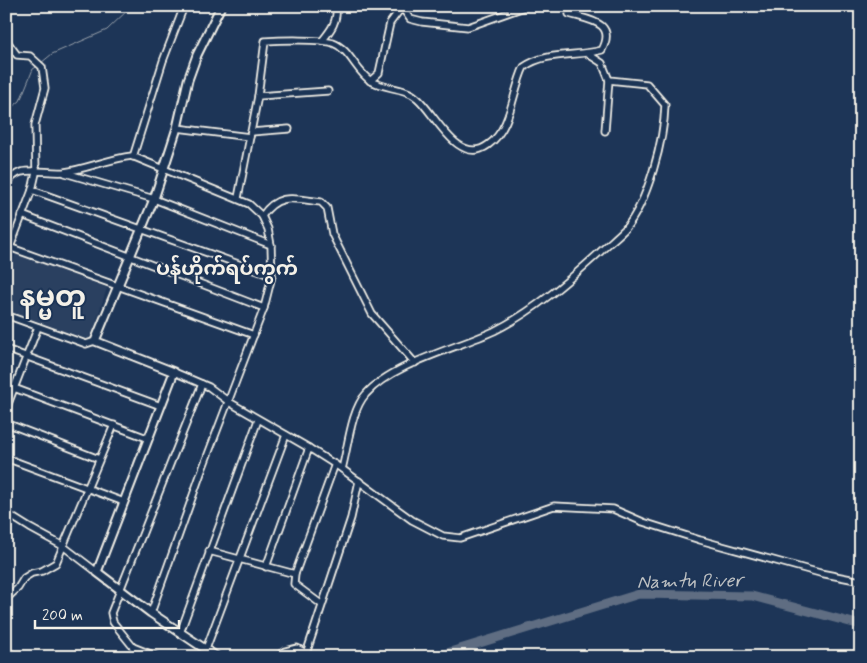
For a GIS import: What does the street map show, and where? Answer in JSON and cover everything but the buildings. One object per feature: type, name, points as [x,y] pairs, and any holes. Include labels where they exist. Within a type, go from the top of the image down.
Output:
[{"type":"main road","points":[[217,657],[151,613],[97,572],[174,372],[95,341],[154,199],[177,128],[188,80],[197,55],[221,6]]},
{"type":"main road","points":[[278,657],[296,649],[306,655]]},
{"type":"street","points":[[322,41],[332,28],[338,14],[336,6]]},
{"type":"street","points":[[370,81],[379,73],[390,23],[401,7],[410,18],[422,22],[468,27],[528,6]]},
{"type":"street","points":[[133,157],[163,61],[184,9]]},
{"type":"street","points":[[238,198],[258,96],[265,41],[322,41],[335,44],[346,52],[370,81],[416,96],[459,146],[474,150],[487,146],[497,137],[509,113],[518,79],[524,67],[531,62],[547,57],[588,54],[602,50],[607,40],[606,31],[603,26],[569,14]]},
{"type":"street","points":[[6,40],[17,56],[30,56],[42,66],[45,88],[35,125],[36,173],[32,190],[8,247],[6,258]]},
{"type":"street","points":[[588,54],[606,68],[609,80],[605,131]]},
{"type":"street","points":[[342,469],[357,405],[377,384],[415,363],[495,330],[529,309],[558,288],[625,228],[638,206],[656,163],[665,105],[647,84],[609,80]]},
{"type":"street","points":[[258,96],[328,92]]},
{"type":"street","points":[[177,128],[251,135],[289,129]]},
{"type":"street","points":[[6,184],[11,177],[21,172],[63,172],[87,168],[117,158],[133,157],[238,198],[262,216],[268,229],[271,245],[272,276],[264,308],[202,470],[151,613]]},
{"type":"street","points":[[63,172],[154,199],[271,245]]},
{"type":"street","points":[[32,190],[272,276]]},
{"type":"street","points":[[262,216],[270,204],[278,200],[288,198],[321,202],[326,208],[332,234],[372,314],[415,363]]},
{"type":"street","points":[[22,215],[264,308]]},
{"type":"street","points":[[8,247],[254,334]]},
{"type":"street","points":[[6,315],[86,344],[95,341]]},
{"type":"street","points":[[6,409],[38,327]]},
{"type":"street","points":[[6,348],[161,406]]},
{"type":"street","points":[[174,372],[202,384],[258,420],[309,448],[335,464],[412,520],[443,536],[460,538],[554,506],[613,509],[643,522],[700,540],[820,573],[861,581]]},
{"type":"street","points":[[158,657],[148,655],[133,647],[113,622],[112,608],[202,384]]},
{"type":"street","points":[[6,385],[147,438]]},
{"type":"street","points":[[180,633],[258,420]]},
{"type":"street","points":[[6,423],[100,459]]},
{"type":"street","points":[[6,599],[18,588],[24,578],[56,563],[114,425]]},
{"type":"street","points":[[206,649],[286,435]]},
{"type":"street","points":[[266,567],[309,448]]},
{"type":"street","points":[[6,458],[124,502]]},
{"type":"street","points":[[321,604],[294,584],[295,574],[335,464]]},
{"type":"street","points":[[306,655],[321,604],[348,527],[359,481]]},
{"type":"street","points":[[6,513],[63,546],[97,572]]},
{"type":"street","points":[[209,551],[295,574]]},
{"type":"shaded area","points":[[16,254],[107,288],[90,340],[6,310],[6,278]]},
{"type":"waterway","points":[[41,63],[52,54],[107,30],[132,6]]},
{"type":"waterway","points":[[6,112],[20,101],[33,69],[38,66]]},
{"type":"waterway","name":"Namtu River","points":[[434,657],[639,594],[752,596],[861,625]]},
{"type":"waterway","points":[[6,643],[22,657]]},
{"type":"district","name":"ပန်ဟိုက်ရပ်ကွက်","points":[[227,268]]},
{"type":"district","name":"နမ္မတူ","points":[[53,296]]}]
